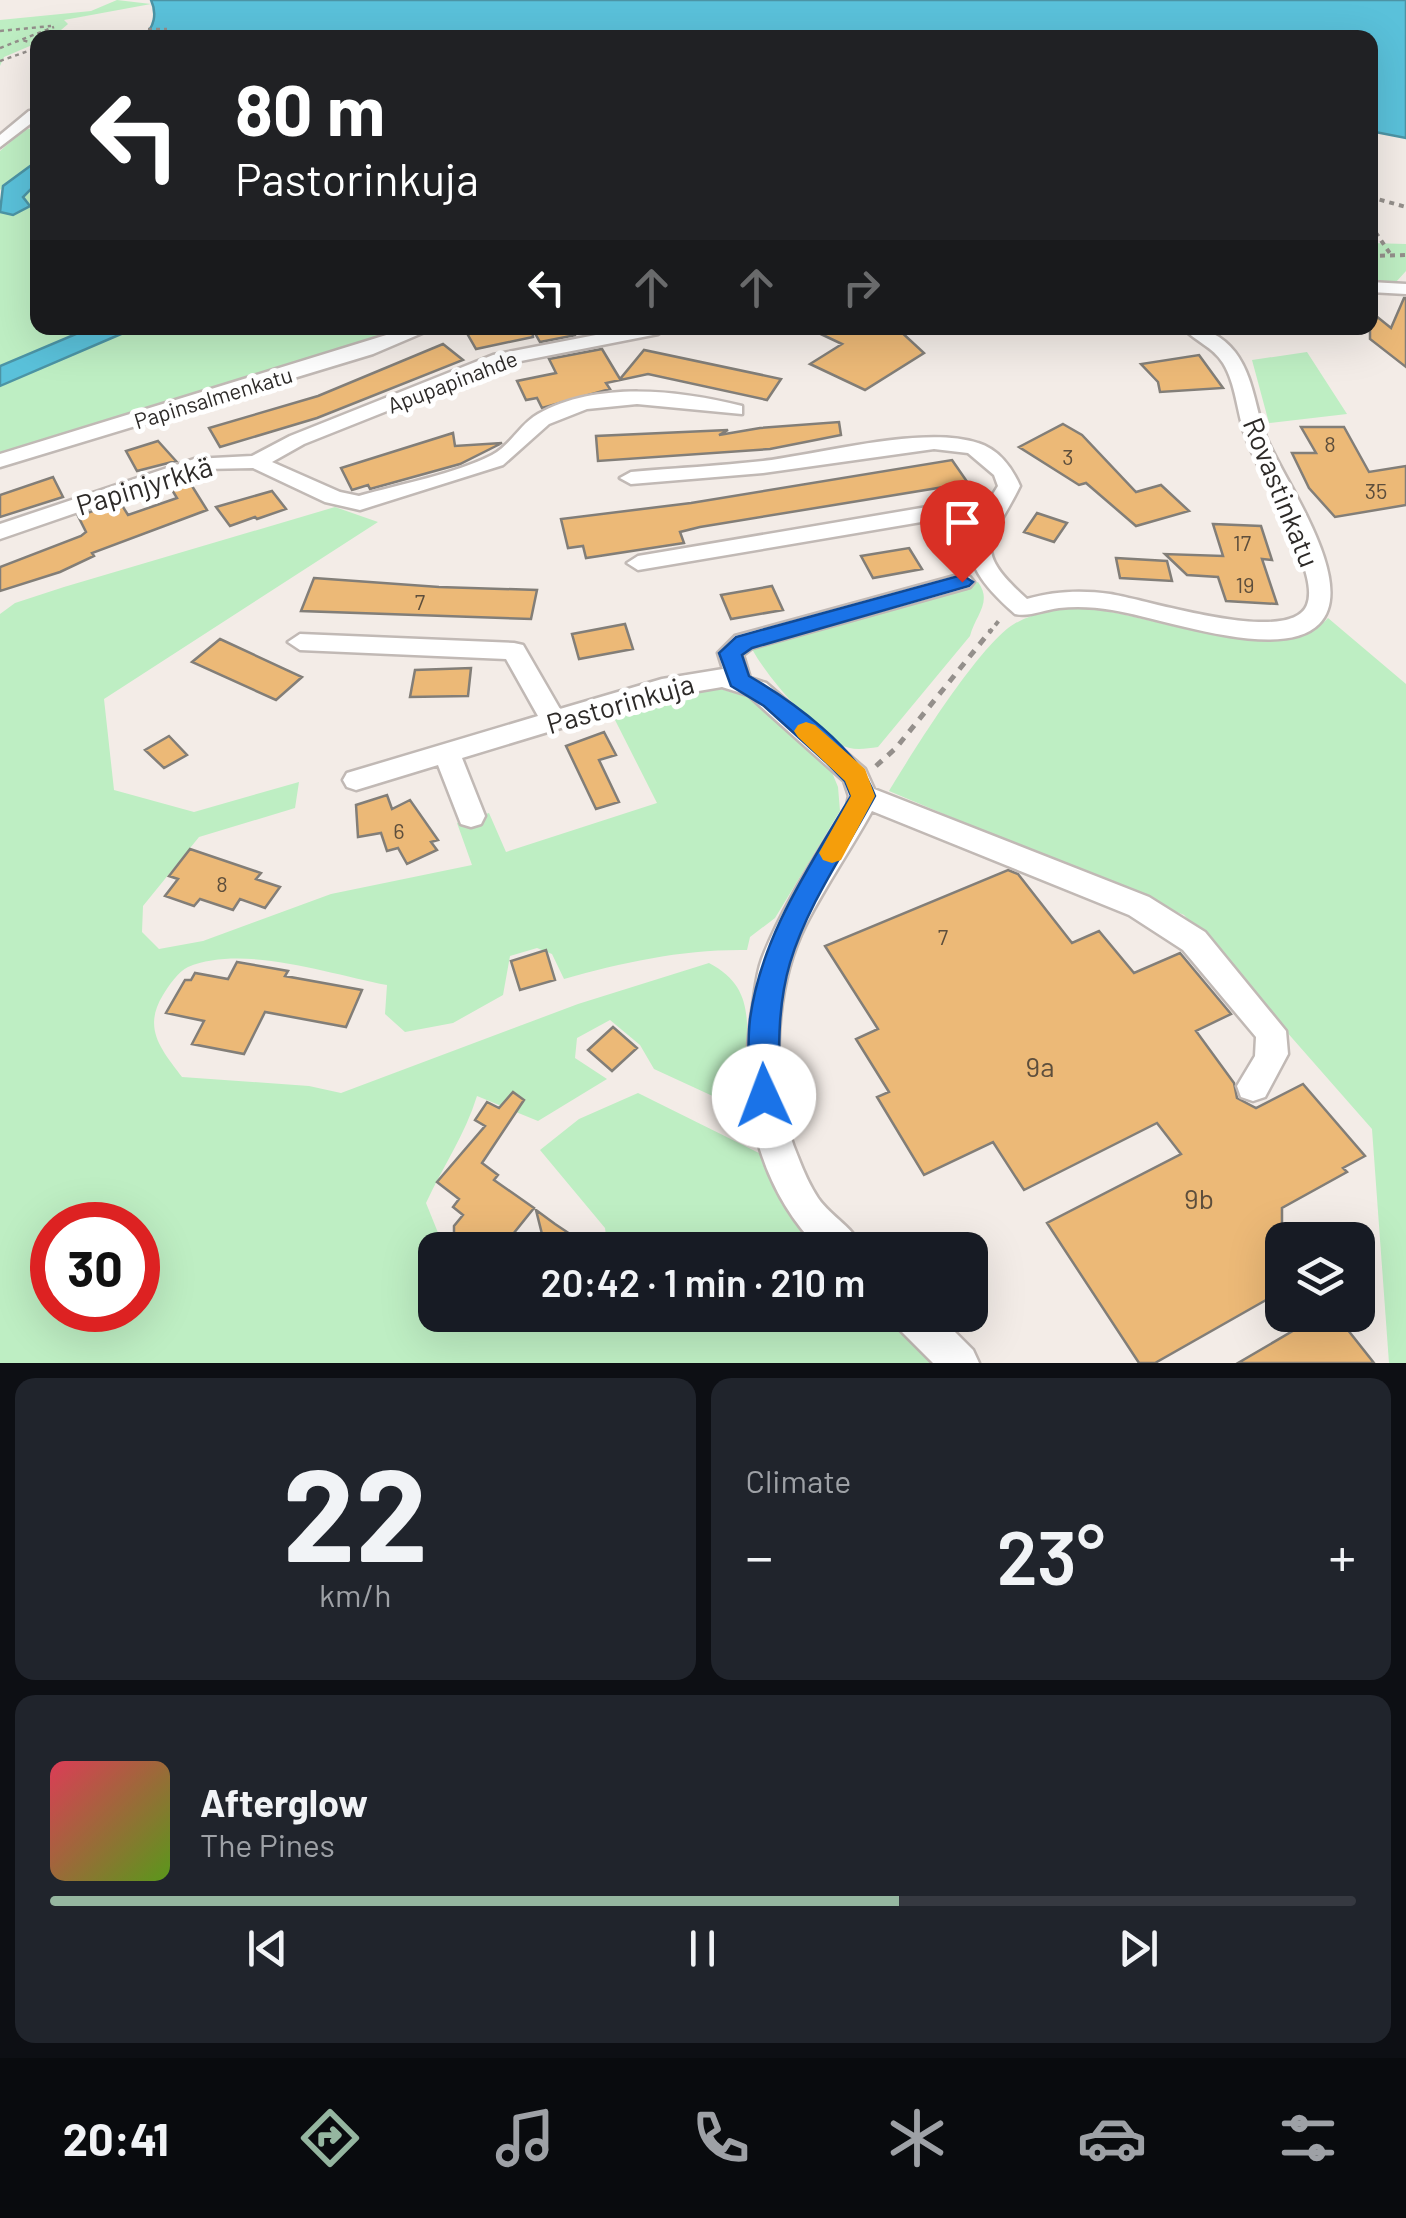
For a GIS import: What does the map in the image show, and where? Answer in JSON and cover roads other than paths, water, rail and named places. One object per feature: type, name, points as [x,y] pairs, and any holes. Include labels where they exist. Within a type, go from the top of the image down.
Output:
[{"type":"street","points":[[0,144],[30,118]]},
{"type":"street","points":[[1378,287],[1406,289]]},
{"type":"street","name":"Papinsalmenkatu","points":[[0,461],[406,335]]},
{"type":"street","name":"Apupapinahde","points":[[256,462],[297,440],[500,359],[622,335]]},
{"type":"street","name":"Rovastinkatu","points":[[988,519],[980,534],[979,556],[999,587],[1023,608],[1068,600],[1110,602],[1258,632],[1298,626],[1314,616],[1321,601],[1319,583],[1285,494],[1257,440],[1236,371],[1229,357],[1201,335]]},
{"type":"street","name":"Papinjyrkkä","points":[[0,532],[202,463],[256,462],[332,497],[360,503],[496,461],[514,452],[537,422],[590,404],[662,397],[735,410]]},
{"type":"street","points":[[631,478],[764,467],[934,443],[973,448],[988,456],[1004,473],[1008,492],[988,519],[933,513],[638,563]]},
{"type":"street","points":[[962,582],[744,642],[730,653],[739,680],[772,700],[859,786],[1139,906],[1194,941],[1270,1031],[1275,1046],[1253,1086]]},
{"type":"street","points":[[300,642],[514,651],[554,720]]},
{"type":"street","name":"Pastorinkuja","points":[[356,780],[700,679],[739,680]]},
{"type":"street","points":[[447,754],[472,816]]},
{"type":"street","points":[[827,1232],[806,1211],[783,1163],[768,1122],[761,1057],[776,964],[792,922],[859,786]]},
{"type":"street","points":[[928,1332],[960,1363]]},
{"type":"water","points":[[151,0],[1406,0],[1406,138],[1378,133],[1378,30],[149,30],[154,10]]},
{"type":"water","points":[[30,166],[30,190],[23,197],[30,206],[13,215],[0,212],[3,186]]},
{"type":"water","points":[[73,335],[119,335],[0,386],[0,366]]}]
